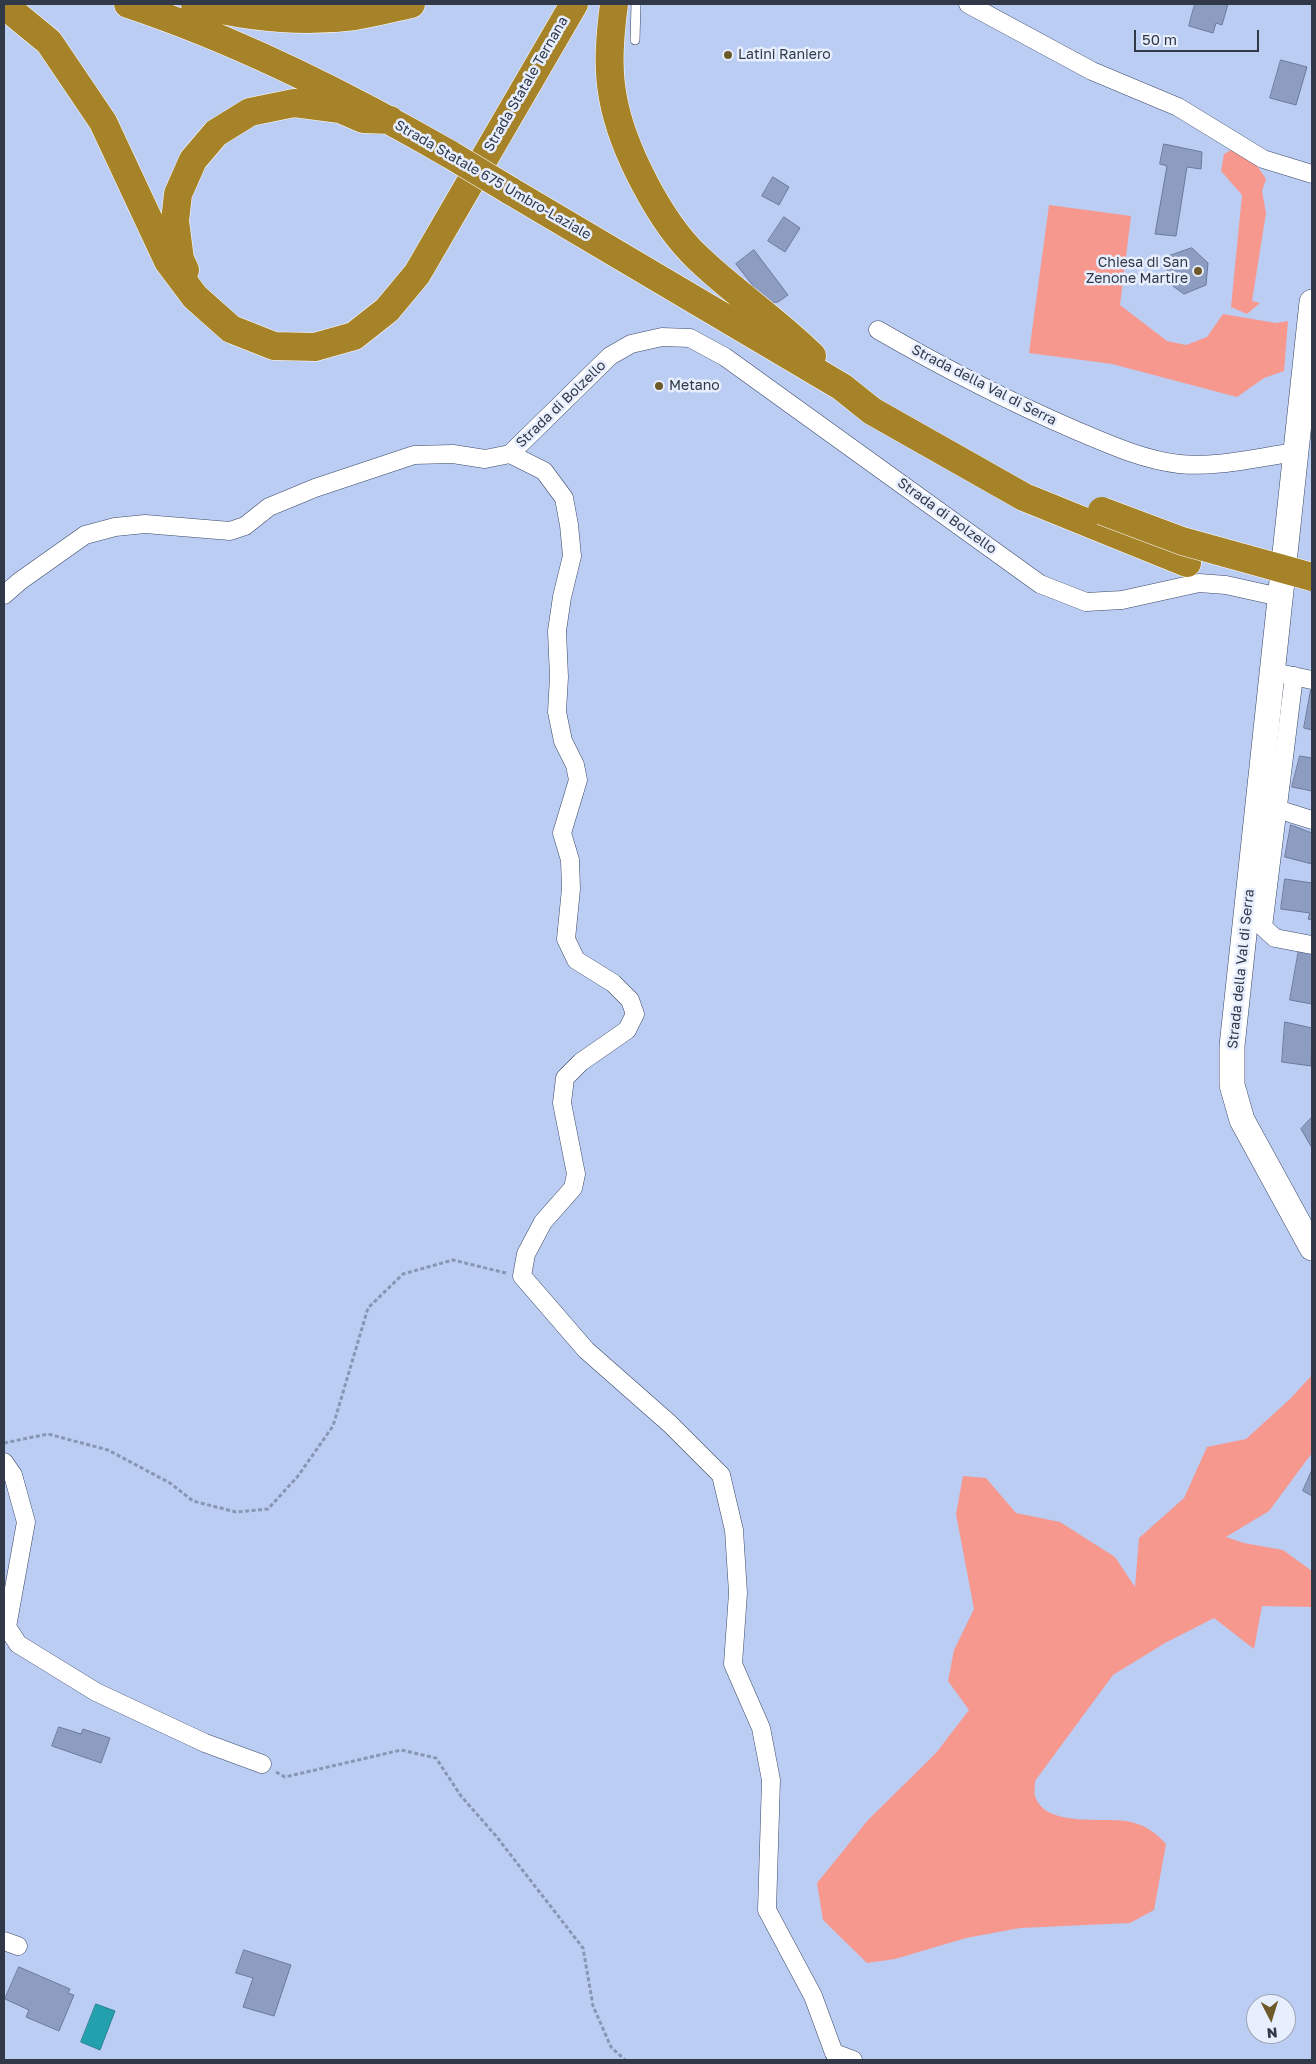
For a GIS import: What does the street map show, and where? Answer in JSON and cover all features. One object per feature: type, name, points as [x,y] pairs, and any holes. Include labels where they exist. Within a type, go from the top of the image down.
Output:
[{"type":"highway","name":"Strada Statale 675 Umbro-Laziale","points":[[128,4],[156,13],[256,55],[390,120],[842,387],[878,400],[1099,520],[1187,562],[1312,595]]},
{"type":"highway","points":[[194,4],[255,16],[309,19],[354,16],[412,4]]},
{"type":"highway","name":"Strada Statale Ternana","points":[[4,5],[50,42],[104,122],[168,262],[195,297],[231,329],[274,346],[315,347],[354,336],[387,310],[417,274],[574,4]]},
{"type":"highway","points":[[614,4],[609,48],[613,99],[632,159],[663,218],[695,256],[743,299],[793,337],[842,387]]},
{"type":"highway","points":[[195,297],[180,259],[175,221],[178,194],[193,160],[216,132],[250,112],[294,103],[340,109],[363,119],[390,120]]},
{"type":"highway","name":"Strada Statale 675 Umbro-Laziale","points":[[1099,520],[1312,577]]},
{"type":"street","points":[[968,4],[1092,71],[1178,106],[1263,159],[1312,174]]},
{"type":"street","name":"Strada della Val di Serra","points":[[1312,302],[1310,341],[1280,597],[1283,674],[1277,809],[1263,928],[1275,938],[1312,946]]},
{"type":"street","name":"Strada della Val di Serra","points":[[878,330],[1021,407],[1100,441],[1147,458],[1180,464],[1212,464],[1296,452]]},
{"type":"street","name":"Strada di Bolzello","points":[[4,595],[20,581],[85,535],[115,527],[145,524],[230,531],[245,526],[269,507],[315,488],[414,455],[453,454],[485,458],[510,454],[610,356],[631,344],[662,337],[690,338],[725,357],[1040,584],[1086,602],[1122,600],[1199,583],[1226,585],[1280,597]]},
{"type":"street","points":[[510,454],[544,471],[564,498],[569,525],[572,556],[556,631],[559,677],[557,712],[564,741],[575,765],[578,780],[562,833],[570,860],[571,889],[566,939],[576,960],[613,983],[630,1000],[635,1014],[627,1030],[582,1062],[565,1078],[562,1103],[576,1174],[573,1188],[543,1222],[526,1254],[522,1276],[586,1350],[670,1424],[721,1475],[735,1539],[738,1593],[733,1664],[761,1728],[771,1780],[767,1910],[813,1996],[834,2053],[853,2060]]},
{"type":"street","points":[[1283,674],[1312,680]]},
{"type":"street","name":"Strada della Val di Serra","points":[[1283,674],[1232,1046],[1232,1085],[1242,1120],[1312,1248]]},
{"type":"street","points":[[1277,809],[1312,820]]},
{"type":"street","points":[[4,1462],[13,1475],[26,1522],[7,1627],[18,1644],[96,1692],[205,1743],[262,1764]]},
{"type":"lane","points":[[635,40],[636,4]]},
{"type":"path","points":[[4,1443],[48,1434],[108,1450],[170,1483],[192,1501],[236,1512],[268,1509],[298,1476],[333,1426],[368,1308],[404,1274],[453,1260],[522,1276]]},
{"type":"path","points":[[262,1764],[285,1777],[401,1750],[436,1758],[462,1796],[496,1836],[583,1948],[593,2006],[611,2047],[625,2060]]},
{"type":"shaded area","points":[[1236,147],[1254,161],[1266,179],[1262,191],[1266,213],[1252,301],[1260,303],[1247,314],[1231,307],[1242,195],[1221,171],[1224,154]]},
{"type":"shaded area","points":[[1049,205],[1131,216],[1120,305],[1167,341],[1186,345],[1207,337],[1223,314],[1276,323],[1288,321],[1284,371],[1264,378],[1237,397],[1112,364],[1029,353]]},
{"type":"shaded area","points":[[1312,1375],[1312,1453],[1269,1511],[1226,1537],[1244,1543],[1283,1550],[1312,1571],[1312,1607],[1262,1606],[1254,1649],[1214,1618],[1165,1643],[1113,1675],[1035,1781],[1035,1796],[1041,1806],[1051,1813],[1078,1819],[1131,1822],[1151,1830],[1159,1836],[1166,1844],[1154,1910],[1130,1923],[1020,1928],[966,1938],[895,1959],[867,1963],[823,1920],[817,1883],[868,1820],[936,1753],[969,1710],[948,1681],[954,1650],[974,1609],[956,1514],[963,1476],[986,1478],[1016,1513],[1060,1522],[1115,1557],[1135,1587],[1139,1538],[1184,1498],[1207,1447],[1246,1439],[1290,1399]]},
{"type":"shaded area","points":[[96,2004],[115,2011],[100,2050],[81,2042]]},
{"type":"building","points":[[1195,4],[1228,4],[1222,25],[1216,23],[1213,33],[1189,26]]},
{"type":"building","points":[[1281,60],[1307,67],[1296,105],[1270,98]]},
{"type":"building","points":[[1164,144],[1202,152],[1201,169],[1187,167],[1176,236],[1155,234],[1167,166],[1160,164]]},
{"type":"building","points":[[773,177],[789,187],[779,205],[762,196]]},
{"type":"building","points":[[784,217],[800,228],[785,252],[768,241]]},
{"type":"building","points":[[1192,248],[1208,263],[1206,285],[1184,294],[1166,281],[1169,256]]},
{"type":"building","points":[[754,250],[788,295],[778,302],[769,303],[761,296],[736,264]]},
{"type":"building","points":[[1312,690],[1312,730],[1304,728]]},
{"type":"building","points":[[1300,756],[1312,758],[1312,791],[1292,787]]},
{"type":"building","points":[[1291,825],[1312,833],[1312,864],[1285,857]]},
{"type":"building","points":[[1285,879],[1312,883],[1312,920],[1308,919],[1310,913],[1281,909]]},
{"type":"building","points":[[1299,949],[1312,952],[1312,1004],[1290,1000]]},
{"type":"building","points":[[1285,1022],[1312,1028],[1311,1066],[1282,1062]]},
{"type":"building","points":[[1312,1117],[1312,1148],[1301,1129]]},
{"type":"building","points":[[1312,1470],[1312,1496],[1303,1491]]},
{"type":"building","points":[[59,1727],[81,1734],[83,1729],[110,1738],[101,1763],[52,1746]]},
{"type":"building","points":[[244,1950],[291,1965],[274,2016],[243,2007],[253,1978],[236,1973]]},
{"type":"building","points":[[19,1967],[70,1989],[68,1993],[74,1995],[59,2031],[26,2017],[29,2010],[5,1999]]},
{"type":"place","name":"Latini Raniero","points":[[728,55]]},
{"type":"place","name":"Chiesa di San Zenone Martire","points":[[1198,271]]},
{"type":"place","name":"Metano","points":[[659,386]]}]
